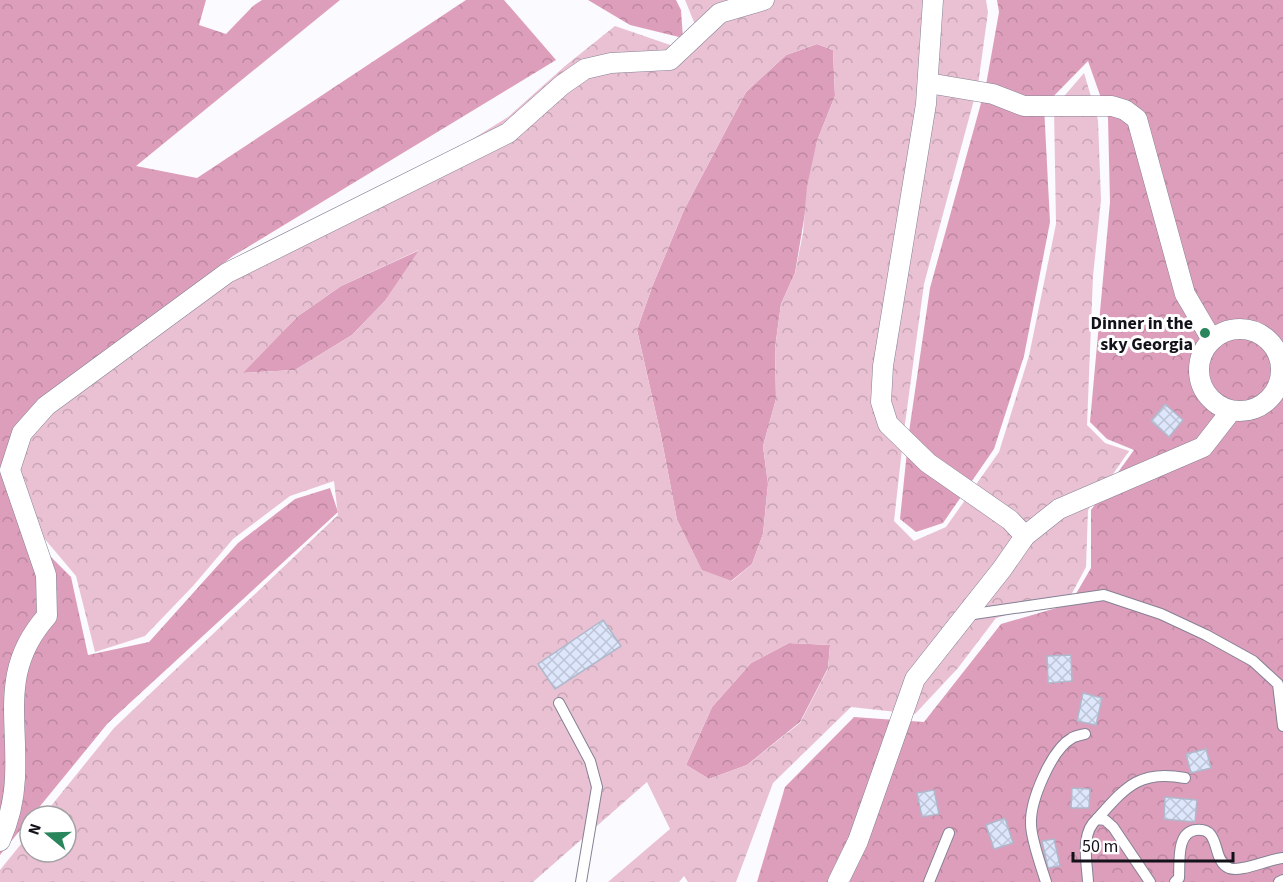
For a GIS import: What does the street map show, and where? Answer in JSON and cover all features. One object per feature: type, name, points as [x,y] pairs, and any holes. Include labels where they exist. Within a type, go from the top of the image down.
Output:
[{"type":"street","points":[[0,841],[9,822],[15,778],[11,713],[13,686],[20,656],[37,626],[47,616],[46,575],[10,470],[22,433],[46,406],[227,273],[508,133],[562,85],[585,69],[611,63],[670,60],[720,13],[764,0]]},
{"type":"street","points":[[933,0],[924,116],[883,366],[881,402],[888,424],[928,463],[1010,520],[1025,537]]},
{"type":"street","points":[[928,83],[993,94],[1024,106],[1112,106],[1125,110],[1137,119],[1185,294],[1212,340]]},
{"type":"street","points":[[1237,329],[1250,330],[1278,339],[1281,372],[1278,386],[1270,399],[1259,407],[1245,412],[1231,411],[1218,406],[1208,398],[1198,375],[1199,362],[1204,350],[1212,340],[1223,332],[1237,329]]},
{"type":"street","points":[[838,882],[858,842],[915,679],[1025,537],[1059,508],[1203,447],[1231,411]]},
{"type":"lane","points":[[966,615],[1104,595],[1161,614],[1206,635],[1253,662],[1278,684],[1283,726]]},
{"type":"lane","points":[[559,703],[590,761],[597,787],[581,882]]},
{"type":"lane","points":[[1046,882],[1031,825],[1033,804],[1042,781],[1062,746],[1072,738],[1085,734]]},
{"type":"lane","points":[[1088,882],[1087,836],[1090,825],[1124,789],[1134,782],[1160,776],[1185,778]]},
{"type":"lane","points":[[1097,819],[1105,820],[1113,827],[1150,882]]},
{"type":"lane","points":[[1175,882],[1179,878],[1182,839],[1187,832],[1197,829],[1210,833],[1215,840],[1222,863],[1229,869],[1238,870],[1272,859],[1283,858]]},
{"type":"lane","points":[[929,882],[949,833]]},
{"type":"green space","points":[[0,0],[206,0],[199,25],[226,34],[253,6],[262,0],[340,0],[136,166],[197,178],[466,0],[504,0],[556,60],[233,256],[21,419],[5,471],[29,535],[71,577],[88,655],[149,642],[238,543],[295,499],[330,488],[338,512],[108,723],[42,804],[18,804],[18,833],[0,855]]},
{"type":"green space","points":[[588,0],[676,0],[681,10],[683,38],[630,25]]},
{"type":"green space","points":[[685,0],[986,0],[988,12],[978,85],[924,284],[904,431],[894,521],[914,541],[946,527],[999,452],[1029,356],[1056,224],[1054,108],[1084,73],[1098,120],[1101,200],[1093,276],[1087,425],[1105,443],[1129,451],[1088,510],[1086,567],[1070,597],[996,618],[958,668],[915,714],[851,707],[773,783],[736,882],[688,882],[684,876],[679,882],[608,882],[670,829],[647,782],[533,882],[0,882],[0,870],[18,848],[18,864],[78,864],[78,804],[53,804],[114,728],[338,515],[334,481],[290,496],[233,539],[193,586],[145,636],[95,652],[76,576],[33,525],[16,471],[30,430],[231,275],[455,150],[508,117],[565,66],[615,26],[679,48],[696,27]],"holes":[[[817,44],[833,50],[835,96],[817,141],[807,186],[803,233],[795,273],[781,304],[775,348],[776,399],[763,446],[768,484],[763,534],[752,564],[732,581],[702,570],[677,520],[637,330],[684,210],[746,92],[786,55]],[[419,250],[385,301],[352,335],[295,370],[243,373],[298,316],[341,286]],[[789,643],[830,645],[828,669],[800,723],[747,765],[709,779],[686,765],[712,707],[751,663]]]},
{"type":"green space","points":[[997,0],[1283,0],[1283,882],[757,882],[785,787],[854,717],[924,722],[1001,624],[1070,604],[1091,568],[1091,510],[1134,450],[1107,439],[1090,422],[1110,202],[1108,118],[1088,61],[1044,106],[1050,222],[1024,356],[994,449],[943,523],[916,532],[900,519],[909,432],[930,288],[986,85],[999,12]]},
{"type":"green space","points":[[817,44],[833,50],[835,96],[817,141],[795,273],[781,304],[775,348],[776,399],[763,446],[768,484],[763,534],[752,564],[731,581],[702,571],[677,520],[637,330],[684,210],[746,92],[786,55]]},
{"type":"green space","points":[[420,250],[385,301],[352,335],[295,370],[242,373],[298,316],[341,286]]},
{"type":"green space","points":[[789,643],[830,645],[828,668],[800,722],[747,765],[709,779],[686,765],[712,707],[751,663]]},
{"type":"building","points":[[1165,404],[1183,420],[1169,437],[1151,421]]},
{"type":"building","points":[[603,620],[621,646],[555,689],[538,664]]},
{"type":"building","points":[[1071,655],[1072,681],[1048,683],[1047,656]]},
{"type":"building","points":[[1083,693],[1102,698],[1096,725],[1077,721]]},
{"type":"building","points":[[1206,749],[1211,768],[1191,773],[1186,754]]},
{"type":"building","points":[[1072,788],[1090,789],[1089,808],[1071,808]]},
{"type":"building","points":[[934,790],[939,814],[922,817],[917,793]]},
{"type":"building","points":[[1165,797],[1197,800],[1195,822],[1164,819]]},
{"type":"building","points":[[1005,818],[1013,843],[994,849],[986,825]]},
{"type":"building","points":[[1054,839],[1060,866],[1048,868],[1042,841]]},
{"type":"place","name":"Dinner in the sky Georgia","points":[[1205,333]]}]
